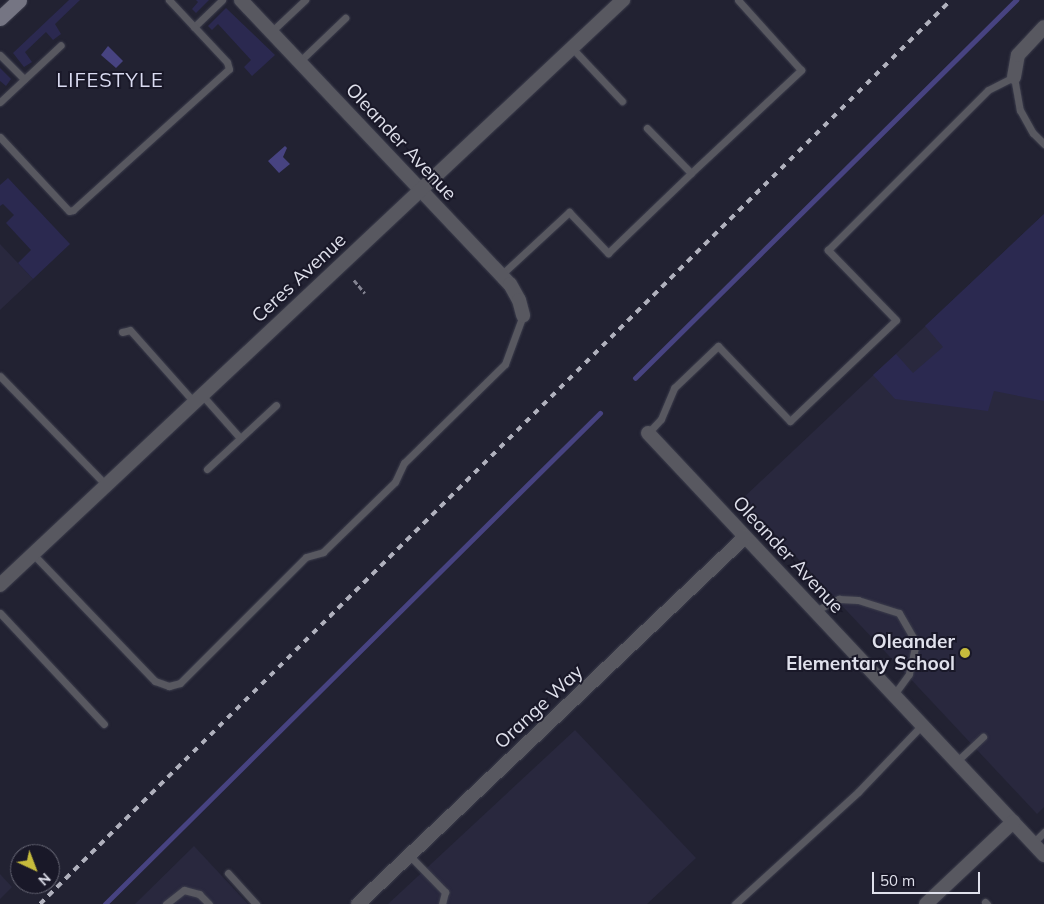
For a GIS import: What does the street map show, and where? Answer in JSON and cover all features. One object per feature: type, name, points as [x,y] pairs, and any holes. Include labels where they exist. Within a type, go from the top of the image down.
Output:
[{"type":"main road","points":[[0,18],[19,0]]},
{"type":"street","name":"Oleander Avenue","points":[[241,0],[510,284],[519,300],[523,315]]},
{"type":"street","name":"Ceres Avenue","points":[[0,584],[623,0]]},
{"type":"street","points":[[1014,77],[1018,55],[1043,31]]},
{"type":"street","name":"Oleander Avenue","points":[[648,433],[1044,855]]},
{"type":"street","name":"Orange Way","points":[[358,904],[745,537]]},
{"type":"street","points":[[926,904],[1013,822]]},
{"type":"lane","points":[[0,137],[69,211],[73,210],[229,68],[227,62],[169,0]]},
{"type":"lane","points":[[194,27],[222,0]]},
{"type":"lane","points":[[272,32],[305,0]]},
{"type":"lane","points":[[501,275],[569,212],[608,253],[801,70],[738,0]]},
{"type":"lane","points":[[300,62],[345,18]]},
{"type":"lane","points":[[0,102],[61,45]]},
{"type":"lane","points":[[572,48],[622,101]]},
{"type":"lane","points":[[0,55],[24,80]]},
{"type":"lane","points":[[648,433],[661,419],[674,388],[718,346],[790,421],[896,320],[828,250],[988,90],[1014,77],[1020,110],[1033,133],[1044,144]]},
{"type":"lane","points":[[647,128],[691,173]]},
{"type":"lane","points":[[33,554],[156,681],[169,686],[180,683],[306,557],[323,552],[389,488],[395,482],[404,463],[505,364],[523,315]]},
{"type":"lane","points":[[122,332],[130,330],[183,387],[240,438]]},
{"type":"lane","points":[[0,376],[106,485]]},
{"type":"lane","points":[[207,469],[276,405]]},
{"type":"lane","points":[[815,611],[839,599],[858,600],[899,613],[916,643],[909,674],[894,695]]},
{"type":"lane","points":[[0,614],[104,724]]},
{"type":"lane","points":[[735,904],[858,792],[922,725]]},
{"type":"lane","points":[[956,762],[983,737]]},
{"type":"lane","points":[[1032,843],[1044,832]]},
{"type":"lane","points":[[409,855],[445,892],[442,904]]},
{"type":"lane","points":[[228,873],[256,904]]},
{"type":"lane","points":[[166,904],[184,890],[199,894],[209,904]]},
{"type":"path","points":[[354,280],[365,293]]},
{"type":"shaded area","points":[[69,0],[80,0],[55,24],[61,34],[53,40],[46,32],[25,52],[32,62],[24,67],[13,53]]},
{"type":"shaded area","points":[[196,0],[209,0],[196,13],[192,9],[198,2]]},
{"type":"shaded area","points":[[226,8],[275,55],[252,76],[244,67],[251,60],[218,24],[212,30],[208,26]]},
{"type":"shaded area","points":[[108,46],[123,61],[116,68],[101,55]]},
{"type":"shaded area","points":[[0,68],[11,79],[6,86],[0,81]]},
{"type":"shaded area","points":[[285,146],[287,148],[283,157],[290,164],[279,173],[268,161]]},
{"type":"shaded area","points":[[8,178],[70,244],[33,279],[18,263],[31,250],[6,223],[14,215],[3,204],[0,206],[0,185]]},
{"type":"shaded area","name":"Oleander Elementary School","points":[[1044,214],[1044,807],[1037,814],[742,499]]},
{"type":"shaded area","points":[[1044,214],[1044,401],[994,391],[988,411],[895,399],[873,375],[896,354],[913,373],[943,347],[925,326]]},
{"type":"shaded area","points":[[0,244],[33,279],[0,310]]},
{"type":"shaded area","points":[[575,730],[696,858],[647,904],[388,904]]},
{"type":"shaded area","points":[[194,846],[248,904],[135,904]]},
{"type":"shaded area","points":[[0,874],[10,885],[10,889],[0,899]]},
{"type":"waterway","points":[[635,378],[1016,0]]},
{"type":"waterway","points":[[105,904],[600,413]]},
{"type":"railway","points":[[40,904],[951,0]]},
{"type":"place","name":"Oleander Elementary School","points":[[965,653]]},
{"type":"district","name":"LIFESTYLE","points":[[110,79]]}]
